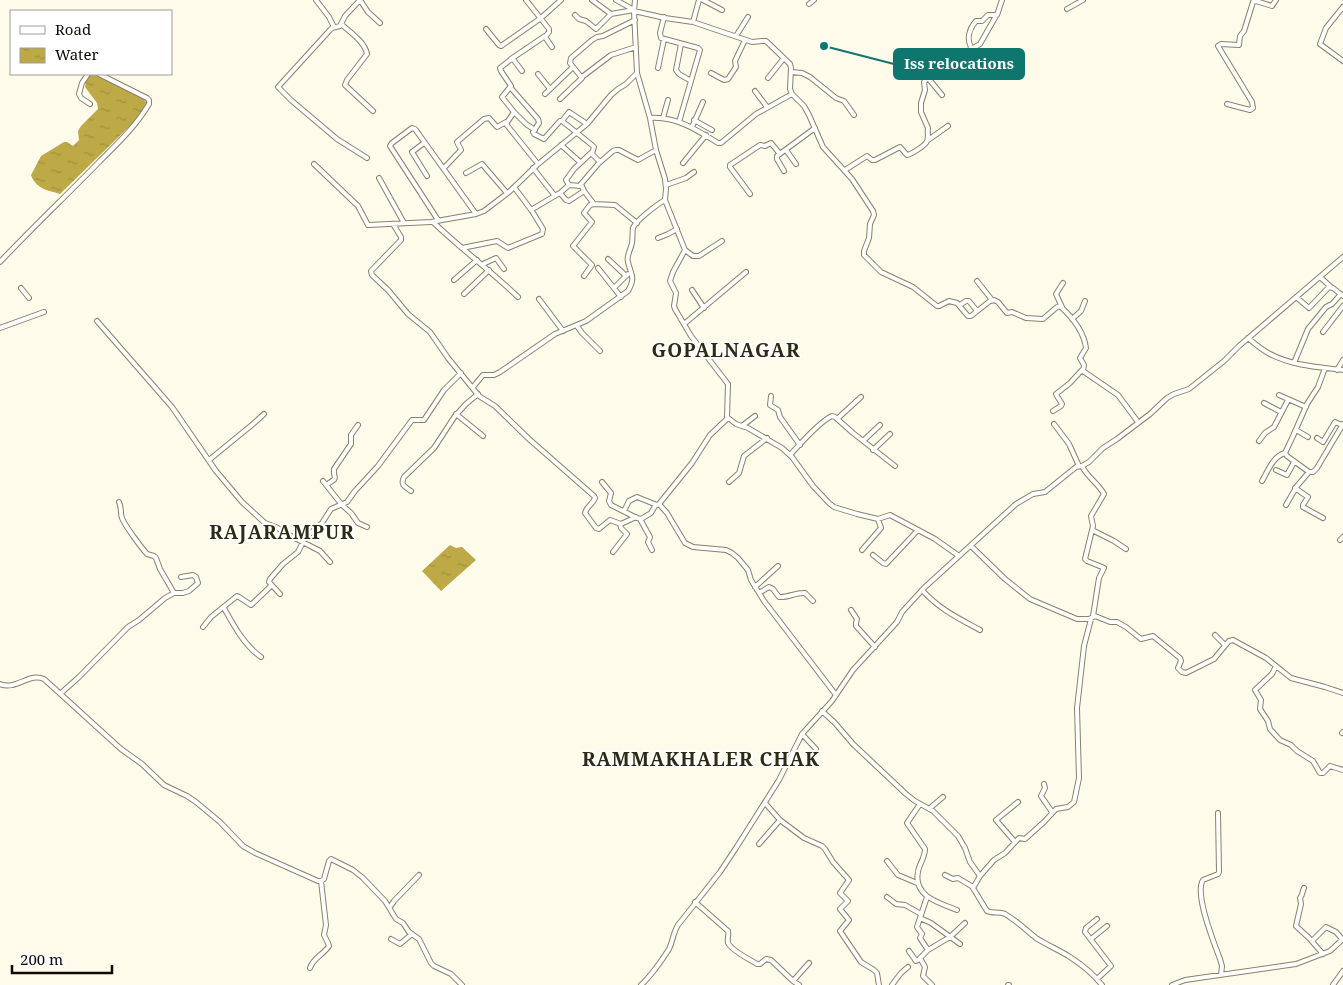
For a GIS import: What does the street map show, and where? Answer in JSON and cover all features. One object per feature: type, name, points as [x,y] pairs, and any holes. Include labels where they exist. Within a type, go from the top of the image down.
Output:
[{"type":"street","points":[[316,0],[329,17],[334,28]]},
{"type":"street","points":[[367,158],[336,139],[278,87],[334,28],[341,24],[345,16],[360,0],[368,12],[380,23]]},
{"type":"street","points":[[486,29],[498,45],[501,46],[541,18],[561,0]]},
{"type":"street","points":[[592,0],[611,14]]},
{"type":"street","points":[[616,0],[634,11]]},
{"type":"street","points":[[636,0],[634,11],[637,74],[666,185],[665,200],[685,250],[693,256],[701,255],[722,241]]},
{"type":"street","points":[[693,22],[701,0],[722,10]]},
{"type":"street","points":[[810,4],[814,0]]},
{"type":"street","points":[[928,140],[928,127],[922,114],[921,103],[925,90],[924,83],[947,61],[980,44],[998,13],[1002,0]]},
{"type":"street","points":[[1067,9],[1083,0]]},
{"type":"street","points":[[1227,104],[1250,110],[1253,108],[1252,102],[1218,46],[1221,44],[1239,45],[1240,36],[1244,31],[1253,2],[1256,1],[1272,6],[1276,0]]},
{"type":"street","points":[[528,1],[550,29],[549,32],[511,59],[500,68],[501,71],[511,84],[510,87],[538,120],[539,123],[533,132],[534,134],[544,139],[569,112],[587,124]]},
{"type":"street","points":[[1343,7],[1326,28],[1320,44],[1343,60]]},
{"type":"street","points":[[575,15],[596,29],[611,14],[634,11],[693,22],[745,40],[755,42],[762,40],[766,42],[790,66],[790,88],[792,94],[807,111],[823,147],[845,170],[873,211],[874,215],[870,224],[869,238],[864,252],[865,257],[881,272],[913,287],[937,306],[949,301],[955,302],[960,305],[968,316],[971,316],[992,300]]},
{"type":"street","points":[[970,50],[968,38],[976,21],[982,20],[990,14],[996,16]]},
{"type":"street","points":[[736,36],[748,16]]},
{"type":"street","points":[[664,17],[660,33],[661,38],[700,50],[678,122]]},
{"type":"street","points":[[582,77],[569,61],[571,58],[597,37],[603,36],[635,20]]},
{"type":"street","points":[[341,24],[367,51],[345,85],[373,111]]},
{"type":"street","points":[[545,36],[552,47]]},
{"type":"street","points":[[658,68],[664,39]]},
{"type":"street","points":[[711,73],[727,80],[735,70],[735,62],[745,40]]},
{"type":"street","points":[[681,44],[676,70],[691,81]]},
{"type":"street","points":[[560,99],[582,77],[611,55],[636,47]]},
{"type":"street","points":[[768,78],[784,58]]},
{"type":"street","points":[[511,59],[522,71]]},
{"type":"street","points":[[545,94],[573,67]]},
{"type":"street","points":[[790,72],[810,76],[836,98],[844,102],[854,114]]},
{"type":"street","points":[[538,74],[550,89]]},
{"type":"street","points":[[314,164],[358,206],[368,224],[436,221],[476,214],[484,211],[507,193],[538,164],[587,124],[618,88],[626,84],[637,74]]},
{"type":"street","points":[[87,75],[82,83],[79,94],[81,98],[90,104]]},
{"type":"street","points":[[0,262],[118,142],[149,104],[147,98],[101,75]]},
{"type":"street","points":[[928,78],[942,95]]},
{"type":"street","points":[[510,87],[502,97],[514,112],[535,130]]},
{"type":"street","points":[[755,91],[767,107]]},
{"type":"street","points":[[650,118],[663,118],[692,126],[721,143],[740,126],[767,107],[792,94]]},
{"type":"street","points":[[663,118],[668,100]]},
{"type":"street","points":[[692,126],[703,102]]},
{"type":"street","points":[[444,168],[461,150],[457,142],[484,119],[489,118],[497,127],[506,122],[514,112]]},
{"type":"street","points":[[562,120],[594,147],[592,152],[580,162],[566,181],[569,185],[582,188],[594,204]]},
{"type":"street","points":[[694,120],[712,130]]},
{"type":"street","points":[[506,122],[538,164]]},
{"type":"street","points":[[845,170],[864,157],[868,156],[875,160],[900,148],[907,155],[914,153],[948,126]]},
{"type":"street","points":[[476,214],[415,130],[412,128],[390,146],[436,221],[462,248],[483,264],[518,297]]},
{"type":"street","points":[[784,171],[777,158],[815,128]]},
{"type":"street","points":[[683,163],[706,135]]},
{"type":"street","points":[[424,142],[412,152],[427,176]]},
{"type":"street","points":[[750,194],[730,165],[760,145],[765,146],[771,143],[780,154]]},
{"type":"street","points":[[561,145],[580,162]]},
{"type":"street","points":[[560,193],[569,201],[582,188],[583,182],[600,162],[615,150],[638,160],[656,150]]},
{"type":"street","points":[[786,150],[796,164]]},
{"type":"street","points":[[592,152],[600,162]]},
{"type":"street","points":[[466,174],[482,164],[507,193]]},
{"type":"street","points":[[534,168],[555,196]]},
{"type":"street","points":[[666,185],[686,178],[694,172]]},
{"type":"street","points":[[378,178],[404,223]]},
{"type":"street","points":[[531,210],[560,193],[569,185]]},
{"type":"street","points":[[462,248],[497,241],[508,248],[543,232],[531,210],[514,187]]},
{"type":"street","points":[[474,386],[483,376],[496,374],[555,334],[563,330],[578,328],[622,297],[628,291],[633,277],[628,258],[634,227],[636,223],[665,200]]},
{"type":"street","points":[[584,276],[592,265],[573,246],[592,223],[584,213],[590,205],[615,206],[636,223]]},
{"type":"street","points":[[392,224],[401,240],[372,270],[372,275],[388,290],[408,314],[430,332],[439,347],[474,386],[478,394],[495,406],[540,450],[594,496],[595,500],[585,513],[596,528],[599,529],[610,520],[620,524],[651,512],[692,463],[710,435],[728,418]]},
{"type":"street","points":[[658,238],[677,228]]},
{"type":"street","points":[[685,250],[670,281],[676,293],[674,306],[691,336],[728,384],[728,418],[736,424],[767,438],[790,455],[829,503],[839,509],[878,519],[890,514],[959,556]]},
{"type":"street","points":[[641,985],[670,948],[675,930],[724,866],[765,803],[802,734],[922,590],[1025,497],[1045,492],[1076,467],[1089,462],[1106,445],[1127,432],[1167,398],[1190,389],[1343,257]]},
{"type":"street","points":[[483,264],[496,258],[504,270]]},
{"type":"street","points":[[608,259],[626,276]]},
{"type":"street","points":[[454,280],[477,260]]},
{"type":"street","points":[[598,268],[622,297]]},
{"type":"street","points":[[464,294],[489,270]]},
{"type":"street","points":[[614,288],[631,270]]},
{"type":"street","points":[[684,324],[746,272]]},
{"type":"street","points":[[1294,363],[1308,329],[1327,306],[1342,295],[1320,277]]},
{"type":"street","points":[[977,281],[992,300],[997,301],[1007,313],[1012,312],[1028,318],[1041,320],[1057,307],[1062,307]]},
{"type":"street","points":[[1053,411],[1062,404],[1056,394],[1082,370],[1084,364],[1080,358],[1086,350],[1082,333],[1062,307],[1056,294],[1062,283]]},
{"type":"street","points":[[1296,297],[1309,308],[1328,288],[1332,287]]},
{"type":"street","points":[[21,288],[29,298]]},
{"type":"street","points":[[692,290],[704,308]]},
{"type":"street","points":[[539,299],[563,330]]},
{"type":"street","points":[[960,305],[969,301],[977,311]]},
{"type":"street","points":[[1072,319],[1081,311],[1085,301]]},
{"type":"street","points":[[1323,332],[1343,306]]},
{"type":"street","points":[[0,328],[44,312]]},
{"type":"street","points":[[97,321],[172,407],[235,495],[265,523],[275,526],[320,551],[330,562]]},
{"type":"street","points":[[578,328],[600,351]]},
{"type":"street","points":[[1248,338],[1271,354],[1294,363],[1304,366],[1343,370]]},
{"type":"street","points":[[1337,370],[1343,360]]},
{"type":"street","points":[[1262,481],[1276,458],[1280,454],[1285,453],[1306,407],[1318,387],[1325,368]]},
{"type":"street","points":[[1082,370],[1118,395],[1138,422]]},
{"type":"street","points":[[280,594],[269,580],[283,564],[298,552],[307,536],[322,523],[331,510],[347,502],[378,466],[412,420],[424,420],[444,390],[461,373]]},
{"type":"street","points":[[411,492],[402,484],[404,477],[434,448],[456,414],[478,394]]},
{"type":"street","points":[[1279,395],[1306,407]]},
{"type":"street","points":[[771,396],[770,405],[778,410],[780,417],[800,445]]},
{"type":"street","points":[[837,419],[861,397]]},
{"type":"street","points":[[1259,441],[1274,426],[1288,400]]},
{"type":"street","points":[[1264,403],[1281,412]]},
{"type":"street","points":[[210,460],[264,414]]},
{"type":"street","points":[[456,414],[484,436]]},
{"type":"street","points":[[742,426],[755,416]]},
{"type":"street","points":[[790,455],[828,417],[832,416],[895,466]]},
{"type":"street","points":[[1286,505],[1295,488],[1309,472],[1313,472],[1317,468],[1343,424],[1335,422],[1323,442],[1317,438]]},
{"type":"street","points":[[973,887],[994,860],[1005,853],[1019,838],[1025,838],[1058,808],[1068,808],[1073,804],[1078,784],[1077,708],[1084,646],[1092,617],[1099,578],[1104,568],[1086,560],[1086,553],[1092,530],[1092,516],[1104,494],[1100,487],[1085,472],[1069,444],[1054,424]]},
{"type":"street","points":[[326,485],[335,479],[334,469],[351,444],[351,435],[358,425]]},
{"type":"street","points":[[863,441],[880,425]]},
{"type":"street","points":[[1296,430],[1308,437]]},
{"type":"street","points":[[873,450],[890,434]]},
{"type":"street","points":[[729,482],[739,473],[744,456],[767,438]]},
{"type":"street","points":[[1285,453],[1309,472]]},
{"type":"street","points":[[1276,470],[1287,475],[1294,462]]},
{"type":"street","points":[[323,480],[358,523],[367,527]]},
{"type":"street","points":[[602,482],[611,493],[609,503],[638,518],[650,537],[648,542],[652,550]]},
{"type":"street","points":[[1295,488],[1308,496],[1303,505],[1304,507],[1323,518]]},
{"type":"street","points":[[624,511],[629,501],[637,497],[658,504],[677,528],[685,543],[693,547],[732,553],[748,570],[759,593],[836,695]]},
{"type":"street","points":[[119,502],[124,523],[148,556],[156,558],[160,570],[174,593]]},
{"type":"street","points":[[862,550],[881,528],[878,519]]},
{"type":"street","points":[[613,552],[627,534],[620,524]]},
{"type":"street","points":[[873,555],[886,564],[918,530]]},
{"type":"street","points":[[1092,530],[1126,549]]},
{"type":"street","points":[[971,546],[1004,579],[1030,599],[1077,619],[1096,616],[1110,622],[1117,622],[1141,638],[1154,637],[1180,658],[1181,661],[1178,668],[1184,673],[1214,659],[1230,640],[1266,658],[1293,679],[1325,686],[1343,693]]},
{"type":"street","points":[[755,587],[778,566]]},
{"type":"street","points":[[61,693],[128,627],[165,598],[174,593],[189,591],[198,583],[196,577],[192,575],[181,578]]},
{"type":"street","points":[[203,626],[238,596],[249,605],[252,605],[272,586]]},
{"type":"street","points":[[759,593],[769,587],[779,597],[805,593],[813,601]]},
{"type":"street","points":[[922,590],[944,610],[980,630]]},
{"type":"street","points":[[224,608],[247,645],[261,657]]},
{"type":"street","points":[[852,610],[858,619],[856,624],[858,629],[875,647]]},
{"type":"street","points":[[1215,635],[1225,645]]},
{"type":"street","points":[[1276,666],[1272,674],[1255,690],[1261,700],[1260,709],[1267,718],[1270,729],[1280,740],[1313,760],[1320,773],[1323,773],[1330,766],[1343,770]]},
{"type":"street","points":[[0,684],[9,686],[35,676],[44,679],[121,749],[139,762],[164,785],[196,802],[220,822],[243,846],[291,870],[321,881]]},
{"type":"street","points":[[822,711],[906,794],[920,804],[930,808],[960,838],[970,862],[980,876]]},
{"type":"street","points":[[802,734],[816,748]]},
{"type":"street","points":[[1044,784],[1045,788],[1041,796],[1052,812]]},
{"type":"street","points":[[930,808],[943,797]]},
{"type":"street","points":[[1015,842],[996,820],[1018,802]]},
{"type":"street","points":[[765,803],[780,820],[804,838],[822,846],[849,880],[840,893],[848,901],[840,909],[849,920],[840,930],[860,960],[877,973],[879,985]]},
{"type":"street","points":[[920,804],[907,824],[925,849],[918,870],[917,883],[920,891],[927,897],[957,910]]},
{"type":"street","points":[[1218,813],[1219,872],[1216,876],[1203,880],[1201,884],[1204,915],[1222,966],[1221,975]]},
{"type":"street","points":[[759,844],[780,820]]},
{"type":"street","points":[[310,968],[314,960],[323,954],[329,946],[324,935],[326,925],[321,881],[324,879],[329,861],[334,859],[359,874],[390,907],[393,915],[420,942],[431,963],[451,974],[462,985]]},
{"type":"street","points":[[887,862],[898,875],[917,883]]},
{"type":"street","points":[[390,907],[419,875]]},
{"type":"street","points":[[944,875],[953,879],[958,878],[973,887],[988,912],[999,912],[1008,916],[1035,937],[1072,958],[1102,985]]},
{"type":"street","points":[[1304,888],[1300,898],[1301,904],[1296,926],[1323,954]]},
{"type":"street","points":[[888,897],[895,904],[905,905],[960,944]]},
{"type":"street","points":[[927,897],[917,928],[922,934],[920,938],[928,950]]},
{"type":"street","points":[[695,902],[728,931],[728,943],[738,952],[758,964],[768,959],[798,985]]},
{"type":"street","points":[[1097,919],[1085,932],[1111,966],[1097,979]]},
{"type":"street","points":[[908,951],[916,961],[928,950],[950,937],[965,923]]},
{"type":"street","points":[[1090,939],[1107,926]]},
{"type":"street","points":[[1172,985],[1185,980],[1296,964],[1323,954],[1334,948],[1343,939],[1336,932],[1326,927],[1312,941]]},
{"type":"street","points":[[391,939],[400,944],[412,934]]},
{"type":"street","points":[[920,959],[925,967],[923,976],[932,985]]},
{"type":"street","points":[[793,981],[809,963]]},
{"type":"street","points":[[892,985],[901,972],[908,967]]},
{"type":"street","points":[[1333,985],[1343,971]]},
{"type":"water","points":[[89,75],[99,75],[141,96],[147,103],[135,121],[60,194],[46,190],[33,180],[31,175],[41,156],[64,142],[73,146],[79,140],[78,131],[81,126],[98,109],[97,103],[85,87]]},
{"type":"water","points":[[450,545],[456,548],[462,547],[476,560],[441,591],[422,571]]},
{"type":"place","name":"Iss relocations","points":[[824,46]]},
{"type":"district","name":"GOPALNAGAR","points":[[726,350]]},
{"type":"district","name":"RAJARAMPUR","points":[[282,532]]},
{"type":"district","name":"RAMMAKHALER CHAK","points":[[701,759]]}]
